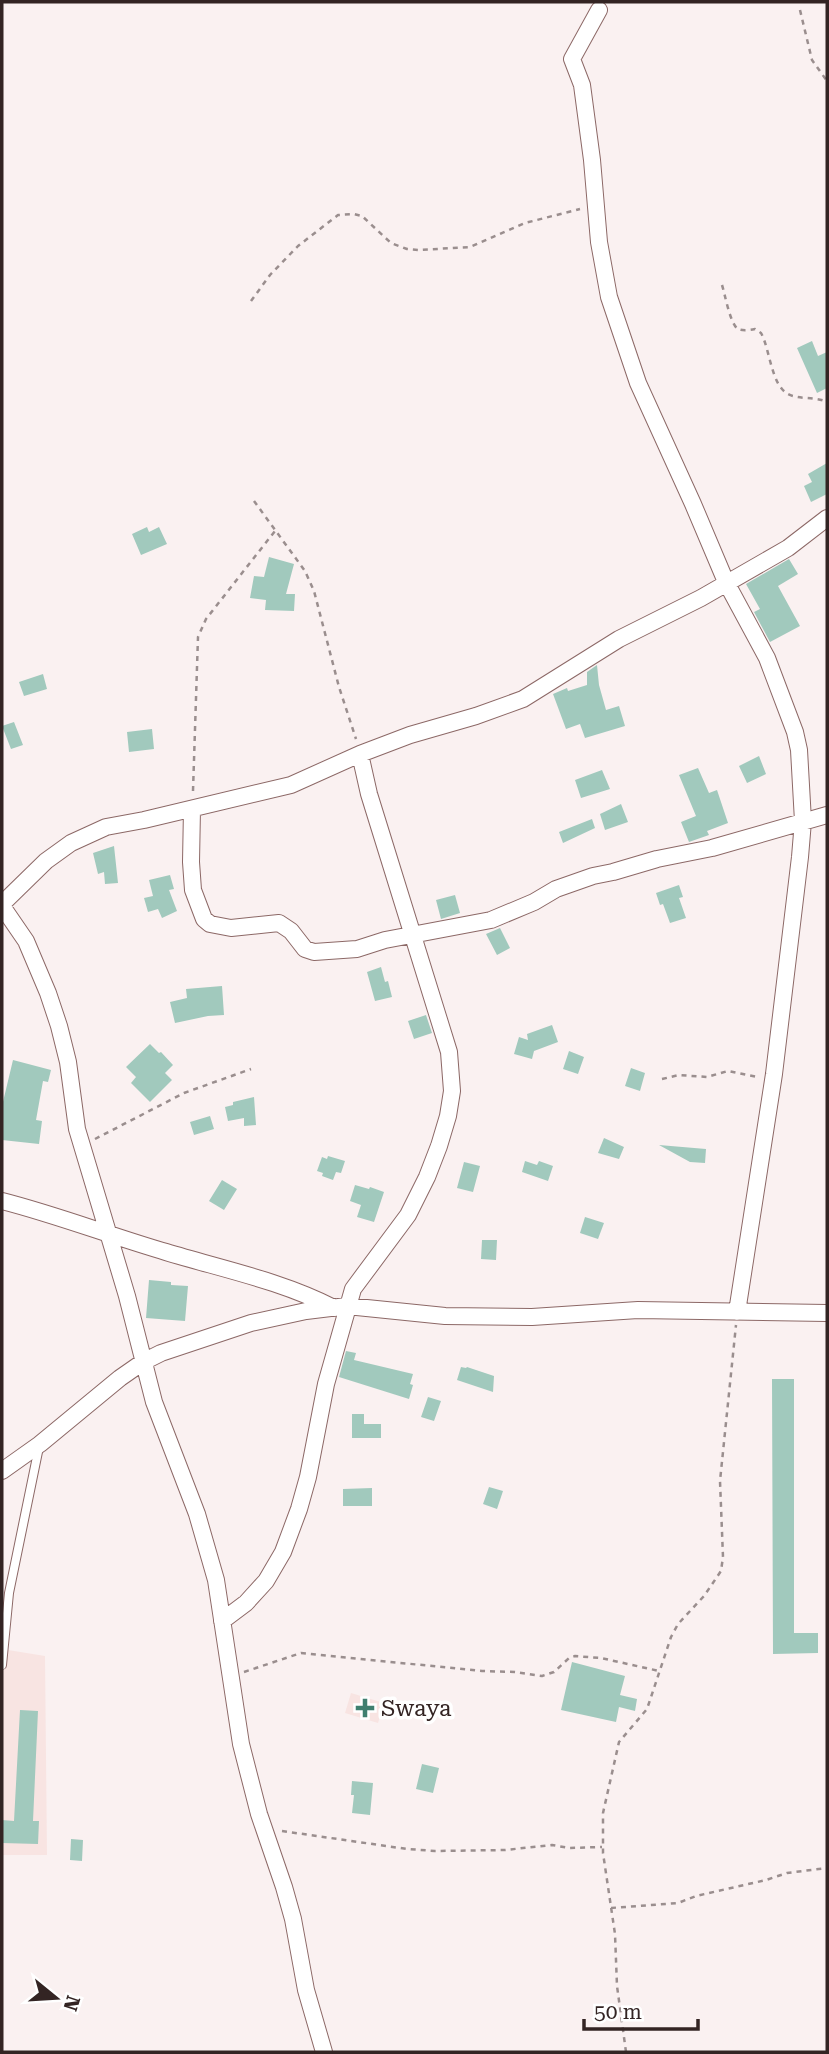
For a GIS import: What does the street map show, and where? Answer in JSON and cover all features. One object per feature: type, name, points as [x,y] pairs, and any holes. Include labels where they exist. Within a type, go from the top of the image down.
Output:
[{"type":"street","points":[[599,10],[572,59],[582,85],[597,204],[599,242],[609,297],[638,383],[726,582],[767,658],[795,732],[800,760],[803,821],[787,971],[737,1312]]},
{"type":"street","points":[[324,2052],[306,1990],[287,1898],[241,1744],[216,1580],[197,1514],[154,1402],[127,1296],[82,1146],[68,1062],[48,993],[26,941],[2,905],[46,861],[71,843],[106,827],[291,785],[410,735],[523,699],[619,639],[701,598],[788,548],[827,518]]},
{"type":"street","points":[[222,1620],[246,1603],[266,1581],[283,1552],[305,1487],[341,1307],[408,1214],[427,1177],[445,1126],[452,1091],[449,1052],[369,794],[360,754]]},
{"type":"street","points":[[192,809],[193,890],[204,919],[210,924],[231,928],[279,923],[291,931],[304,949],[314,953],[357,949],[385,940],[491,920],[577,881],[657,859],[712,848],[827,815]]},
{"type":"street","points":[[2,1201],[295,1290],[341,1307]]},
{"type":"street","points":[[2,1471],[143,1362],[172,1349],[251,1323],[306,1311],[341,1307],[445,1316],[532,1317],[638,1310],[827,1313]]},
{"type":"lane","points":[[2,1665],[9,1593],[40,1444]]},
{"type":"path","points":[[800,10],[812,60],[827,81]]},
{"type":"path","points":[[251,300],[298,246],[338,215],[362,216],[391,243],[407,249],[464,248],[477,245],[525,223],[597,204]]},
{"type":"path","points":[[722,285],[733,324],[738,329],[755,329],[761,333],[774,373],[786,394],[827,402]]},
{"type":"path","points":[[254,501],[304,571],[314,591],[360,754]]},
{"type":"path","points":[[192,809],[198,637],[206,619],[275,531]]},
{"type":"path","points":[[82,1146],[184,1093],[251,1069]]},
{"type":"path","points":[[662,1079],[679,1075],[707,1077],[728,1071],[758,1077],[774,1074]]},
{"type":"path","points":[[626,2052],[617,1986],[615,1934],[602,1847],[603,1812],[619,1742],[647,1709],[671,1637],[678,1624],[704,1596],[721,1571],[723,1556],[720,1481],[737,1312]]},
{"type":"path","points":[[231,1677],[301,1653],[542,1676],[554,1672],[575,1656],[601,1658],[660,1671]]},
{"type":"path","points":[[264,1827],[407,1849],[473,1852],[552,1845],[569,1848],[602,1847]]},
{"type":"path","points":[[611,1908],[677,1903],[787,1873],[827,1868]]},
{"type":"shaded area","points":[[2,1649],[45,1656],[47,1855],[2,1855]]},
{"type":"shaded area","name":"Swaya","points":[[351,1693],[384,1703],[378,1723],[345,1713]]},
{"type":"building","points":[[812,341],[818,356],[827,352],[827,388],[817,393],[797,348]]},
{"type":"building","points":[[827,463],[827,494],[811,502],[804,486],[812,482],[808,474]]},
{"type":"building","points":[[147,527],[149,532],[159,527],[167,544],[141,555],[132,534]]},
{"type":"building","points":[[269,557],[294,564],[286,594],[295,594],[294,611],[265,610],[266,600],[250,598],[254,576],[264,577]]},
{"type":"building","points":[[789,559],[798,574],[778,586],[800,626],[770,642],[754,612],[760,609],[746,584]]},
{"type":"building","points":[[597,665],[606,710],[619,706],[625,726],[585,738],[580,724],[566,729],[553,694],[567,688],[568,691],[587,685],[587,672]]},
{"type":"building","points":[[43,674],[47,689],[24,696],[19,682]]},
{"type":"building","points":[[14,722],[23,745],[11,749],[2,726]]},
{"type":"building","points":[[152,729],[154,749],[129,752],[127,732]]},
{"type":"building","points":[[759,756],[766,774],[747,783],[739,766]]},
{"type":"building","points":[[698,768],[709,793],[717,790],[728,823],[707,831],[709,835],[689,842],[681,822],[696,816],[679,775]]},
{"type":"building","points":[[602,770],[610,789],[581,798],[575,780]]},
{"type":"building","points":[[621,804],[628,822],[605,830],[600,814]]},
{"type":"building","points":[[592,819],[595,828],[563,843],[559,832]]},
{"type":"building","points":[[114,846],[118,883],[105,884],[104,872],[98,874],[93,853]]},
{"type":"building","points":[[170,875],[174,889],[169,890],[177,911],[162,918],[158,909],[148,912],[144,898],[153,896],[149,880]]},
{"type":"building","points":[[679,885],[683,897],[679,898],[686,918],[670,923],[656,893]]},
{"type":"building","points":[[455,895],[460,913],[441,919],[436,900]]},
{"type":"building","points":[[500,928],[510,948],[497,955],[486,934]]},
{"type":"building","points":[[381,967],[392,997],[375,1001],[367,972]]},
{"type":"building","points":[[222,986],[224,1015],[175,1023],[170,1002],[187,998],[186,989]]},
{"type":"building","points":[[426,1015],[432,1033],[414,1039],[408,1021]]},
{"type":"building","points":[[552,1025],[558,1042],[534,1051],[532,1059],[514,1054],[519,1037],[528,1040],[527,1034]]},
{"type":"building","points":[[150,1044],[173,1065],[165,1073],[172,1080],[150,1102],[131,1083],[136,1077],[126,1067]]},
{"type":"building","points":[[569,1051],[584,1057],[578,1074],[563,1069]]},
{"type":"building","points":[[13,1060],[51,1070],[48,1082],[43,1081],[36,1120],[42,1121],[39,1144],[2,1140],[2,1106]]},
{"type":"building","points":[[631,1068],[645,1073],[640,1091],[625,1086]]},
{"type":"building","points":[[254,1097],[256,1125],[244,1126],[244,1118],[228,1121],[225,1107],[233,1105],[233,1102]]},
{"type":"building","points":[[210,1116],[214,1129],[194,1135],[190,1122]]},
{"type":"building","points":[[604,1138],[624,1147],[619,1159],[598,1153]]},
{"type":"building","points":[[659,1145],[706,1149],[705,1163],[690,1162]]},
{"type":"building","points":[[328,1156],[345,1161],[341,1173],[336,1172],[333,1180],[317,1171],[322,1157],[327,1159]]},
{"type":"building","points":[[525,1161],[537,1165],[539,1161],[553,1166],[548,1181],[522,1172]]},
{"type":"building","points":[[464,1162],[480,1166],[473,1192],[457,1188]]},
{"type":"building","points":[[222,1180],[237,1189],[224,1210],[209,1201]]},
{"type":"building","points":[[355,1185],[384,1192],[374,1222],[357,1217],[361,1205],[350,1201]]},
{"type":"building","points":[[585,1217],[604,1223],[598,1239],[580,1233]]},
{"type":"building","points":[[482,1240],[497,1240],[496,1260],[481,1259]]},
{"type":"building","points":[[149,1280],[188,1286],[185,1321],[146,1318]]},
{"type":"building","points":[[346,1351],[356,1353],[354,1360],[413,1374],[409,1399],[339,1377]]},
{"type":"building","points":[[461,1367],[494,1376],[493,1392],[457,1380]]},
{"type":"building","points":[[772,1379],[794,1379],[794,1633],[818,1633],[818,1653],[773,1654]]},
{"type":"building","points":[[428,1397],[441,1401],[434,1421],[421,1417]]},
{"type":"building","points":[[352,1414],[364,1414],[364,1424],[381,1424],[381,1438],[352,1438]]},
{"type":"building","points":[[489,1487],[503,1491],[497,1509],[483,1504]]},
{"type":"building","points":[[372,1488],[372,1506],[343,1506],[343,1489]]},
{"type":"building","points":[[572,1662],[625,1676],[620,1695],[637,1699],[635,1711],[619,1707],[616,1722],[561,1710]]},
{"type":"building","points":[[20,1710],[38,1711],[33,1821],[39,1821],[38,1844],[2,1843],[2,1820],[14,1821]]},
{"type":"building","points":[[422,1764],[439,1768],[433,1793],[416,1789]]},
{"type":"building","points":[[352,1781],[373,1783],[370,1815],[352,1813]]},
{"type":"building","points":[[71,1839],[83,1840],[82,1861],[70,1860]]},
{"type":"place","name":"Swaya","points":[[365,1708]]}]
